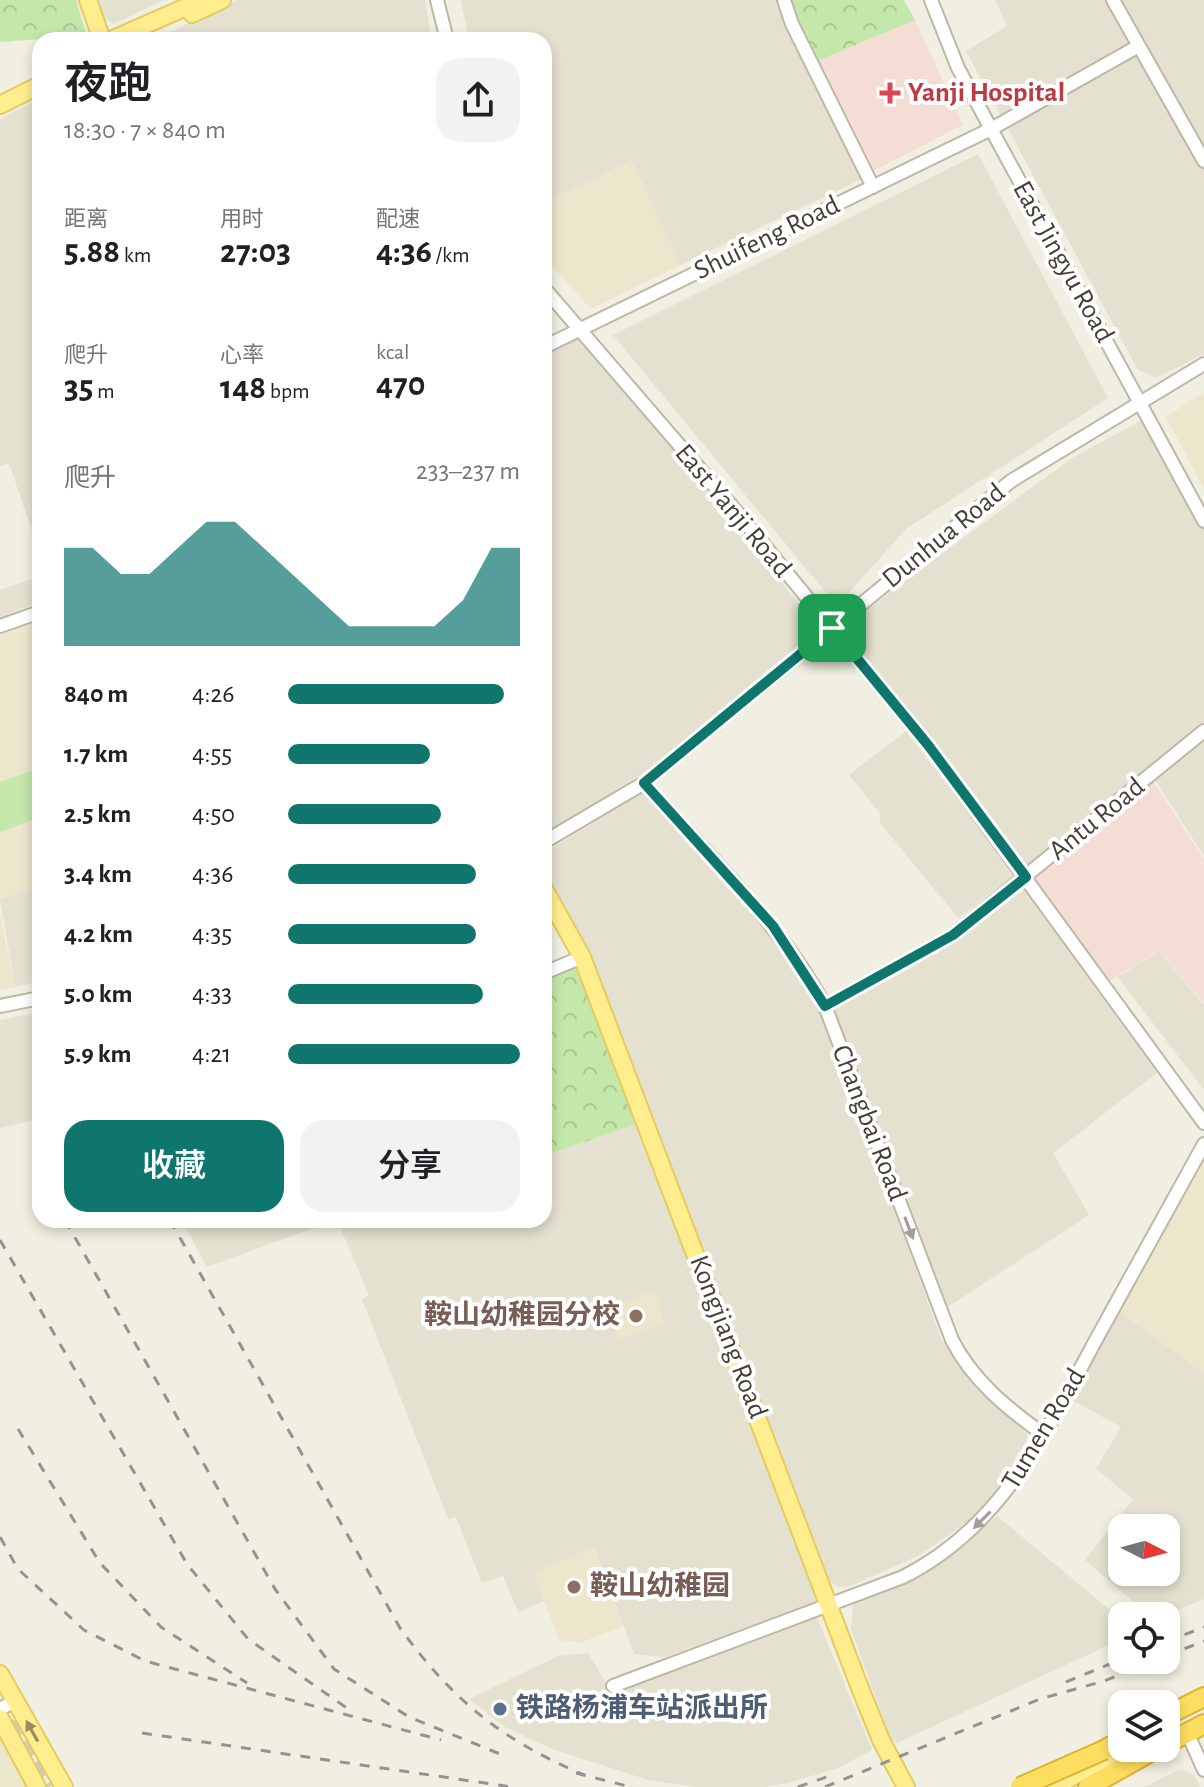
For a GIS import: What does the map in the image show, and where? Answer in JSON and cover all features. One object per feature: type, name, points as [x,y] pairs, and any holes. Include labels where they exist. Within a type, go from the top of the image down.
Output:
[{"type":"highway","points":[[1180,1709],[1204,1697]]},
{"type":"highway","points":[[1180,1737],[1204,1724]]},
{"type":"highway","points":[[1043,1787],[1108,1748]]},
{"type":"highway","points":[[1020,1787],[1104,1750]]},
{"type":"highway","points":[[1088,1787],[1133,1762]]},
{"type":"main road","points":[[88,0],[99,32]]},
{"type":"main road","points":[[129,32],[202,0]]},
{"type":"main road","points":[[153,32],[222,0]]},
{"type":"main road","points":[[0,95],[32,80]]},
{"type":"main road","points":[[0,105],[32,89]]},
{"type":"main road","name":"Kongjiang Road","points":[[552,903],[582,957],[881,1740],[906,1787]]},
{"type":"main road","points":[[0,1674],[7,1705],[64,1787]]},
{"type":"main road","points":[[1180,1702],[1204,1689]]},
{"type":"main road","points":[[1180,1718],[1204,1705]]},
{"type":"main road","points":[[1180,1729],[1204,1716]]},
{"type":"main road","points":[[0,1718],[37,1787]]},
{"type":"main road","points":[[1101,1787],[1197,1735]]},
{"type":"main road","points":[[1030,1787],[1108,1740]]},
{"type":"main road","points":[[1054,1787],[1108,1757]]},
{"type":"main road","points":[[1080,1787],[1121,1762]]},
{"type":"street","points":[[437,0],[445,32]]},
{"type":"street","points":[[784,0],[792,24],[873,187]]},
{"type":"street","name":"East Jingyu Road","points":[[931,0],[947,46],[1204,521]]},
{"type":"street","points":[[1113,0],[1204,161]]},
{"type":"street","name":"Shuifeng Road","points":[[552,343],[991,129],[1137,47]]},
{"type":"street","name":"East Yanji Road","points":[[552,298],[736,511],[928,745],[1204,1123]]},
{"type":"street","name":"Dunhua Road","points":[[552,837],[644,783],[1011,481],[1204,364]]},
{"type":"street","points":[[0,626],[32,615]]},
{"type":"street","name":"Antu Road","points":[[825,1006],[953,935],[1204,731]]},
{"type":"street","name":"Changbai Road","points":[[644,783],[773,926],[825,1006],[952,1340],[982,1384],[1044,1435]]},
{"type":"street","points":[[552,970],[582,957]]},
{"type":"street","points":[[0,1006],[32,1000]]},
{"type":"street","name":"Tumen Road","points":[[613,1686],[903,1577],[947,1551],[1000,1502],[1020,1476],[1204,1144]]},
{"type":"street","points":[[1197,1735],[1204,1770]]},
{"type":"shaded area","points":[[95,0],[164,0],[113,24],[100,16]]},
{"type":"shaded area","points":[[236,0],[425,0],[431,32],[170,32]]},
{"type":"shaded area","points":[[461,0],[776,0],[788,35],[813,71],[864,178],[681,265],[631,160],[552,199],[552,32],[467,32]]},
{"type":"shaded area","points":[[995,0],[1204,0],[1204,354],[1156,378],[1138,370],[966,51],[1007,26]]},
{"type":"shaded area","name":"Yanji Hospital","points":[[915,20],[963,125],[869,173],[817,61]]},
{"type":"shaded area","points":[[32,103],[32,531],[9,463],[0,466],[0,119]]},
{"type":"shaded area","points":[[978,154],[1108,398],[906,529],[837,606],[613,335]]},
{"type":"shaded area","points":[[631,160],[681,265],[591,309],[552,266],[552,199]]},
{"type":"shaded area","points":[[578,337],[756,548],[818,630],[654,766],[552,830],[552,350]]},
{"type":"shaded area","points":[[1204,392],[1204,489],[1166,417]]},
{"type":"shaded area","points":[[1142,420],[1204,528],[1204,726],[1026,870],[905,707],[840,629],[1072,458]]},
{"type":"shaded area","points":[[32,579],[32,605],[0,617],[0,590]]},
{"type":"shaded area","points":[[32,624],[32,889],[0,899],[0,635]]},
{"type":"shaded area","points":[[906,731],[1014,875],[958,918],[880,823],[880,813],[849,775]]},
{"type":"shaded area","points":[[1204,737],[1204,856],[1155,780]]},
{"type":"shaded area","points":[[1153,781],[1204,859],[1204,1003],[1159,950],[1108,982],[1032,877]]},
{"type":"shaded area","points":[[642,793],[788,953],[821,1010],[942,1341],[976,1389],[1027,1433],[1027,1449],[1020,1464],[971,1519],[920,1555],[851,1586],[838,1587],[828,1580],[597,977],[552,884],[552,848]]},
{"type":"shaded area","points":[[32,889],[32,983],[15,987],[0,899]]},
{"type":"shaded area","points":[[1024,890],[1157,1073],[1053,1153],[1089,1215],[943,1310],[831,1008],[942,946]]},
{"type":"shaded area","points":[[0,914],[15,987],[0,990]]},
{"type":"shaded area","points":[[1159,951],[1204,1005],[1204,1090],[1118,977]]},
{"type":"shaded area","points":[[32,1014],[32,1121],[0,1128],[0,1020]]},
{"type":"shaded area","points":[[639,1123],[818,1602],[664,1657],[634,1654],[594,1547],[534,1573],[545,1601],[518,1612],[503,1576],[482,1583],[456,1517],[448,1519],[362,1299],[369,1295],[340,1228],[552,1228],[552,1152]]},
{"type":"shaded area","points":[[1204,1155],[1204,1373],[1118,1311]]},
{"type":"shaded area","points":[[185,1228],[313,1228],[207,1267]]},
{"type":"shaded area","name":"鞍山幼稚园分校","points":[[654,1291],[665,1323],[618,1340],[606,1309]]},
{"type":"shaded area","points":[[1118,1311],[1204,1373],[1204,1599],[1180,1609],[1180,1602],[1134,1602],[1115,1586],[1180,1586],[1180,1514],[1121,1514],[1133,1499],[1096,1469],[1121,1427],[1070,1399]]},
{"type":"shaded area","points":[[997,1516],[1108,1608],[1108,1645],[897,1743],[890,1738],[851,1629],[853,1605],[861,1597],[936,1567]]},
{"type":"shaded area","points":[[1108,1531],[1108,1580],[1085,1560]]},
{"type":"shaded area","name":"鞍山幼稚园","points":[[594,1547],[623,1626],[580,1643],[559,1640],[534,1573]]},
{"type":"shaded area","points":[[816,1615],[872,1750],[838,1768],[788,1783],[763,1787],[697,1787],[648,1780],[552,1749],[505,1727],[469,1699],[558,1656],[588,1653],[609,1687]]},
{"type":"shaded area","points":[[0,1732],[29,1787],[0,1787]]},
{"type":"shaded area","points":[[1181,1769],[1195,1776],[1200,1787],[1144,1787]]},
{"type":"green space","points":[[0,0],[76,0],[86,32],[32,32],[32,40],[0,42]]},
{"type":"green space","points":[[784,0],[904,0],[915,20],[817,61]]},
{"type":"green space","points":[[32,771],[32,820],[0,832],[0,782]]},
{"type":"green space","points":[[579,965],[639,1123],[552,1153],[552,977]]},
{"type":"tunnel","points":[[0,1700],[49,1787]]},
{"type":"railway","points":[[70,1228],[275,1589],[334,1669],[409,1717],[505,1756]]},
{"type":"railway","points":[[175,1228],[400,1628],[440,1677],[481,1716],[528,1748],[584,1775]]},
{"type":"railway","points":[[0,1240],[187,1564],[248,1639],[351,1711]]},
{"type":"railway","points":[[18,1429],[100,1563],[161,1627],[247,1683]]},
{"type":"railway","points":[[0,1537],[18,1569],[84,1630],[145,1661],[441,1740]]},
{"type":"railway","points":[[1180,1636],[1204,1627]]},
{"type":"railway","points":[[1180,1650],[1204,1641]]},
{"type":"railway","points":[[1066,1682],[1108,1665]]},
{"type":"railway","points":[[825,1787],[1040,1699],[1121,1674]]},
{"type":"railway","points":[[142,1733],[512,1787]]},
{"type":"railway","points":[[576,1773],[631,1787]]},
{"type":"railway","points":[[798,1787],[835,1774]]},
{"type":"place","name":"Yanji Hospital","points":[[890,93]]},
{"type":"place","name":"鞍山幼稚园分校","points":[[636,1316]]},
{"type":"place","name":"鞍山幼稚园","points":[[574,1587]]},
{"type":"place","name":"铁路杨浦车站派出所","points":[[500,1709]]},
{"type":"route","points":[[832,628],[928,745],[1026,877],[953,935],[825,1006],[788,944],[644,783],[832,628]]}]
